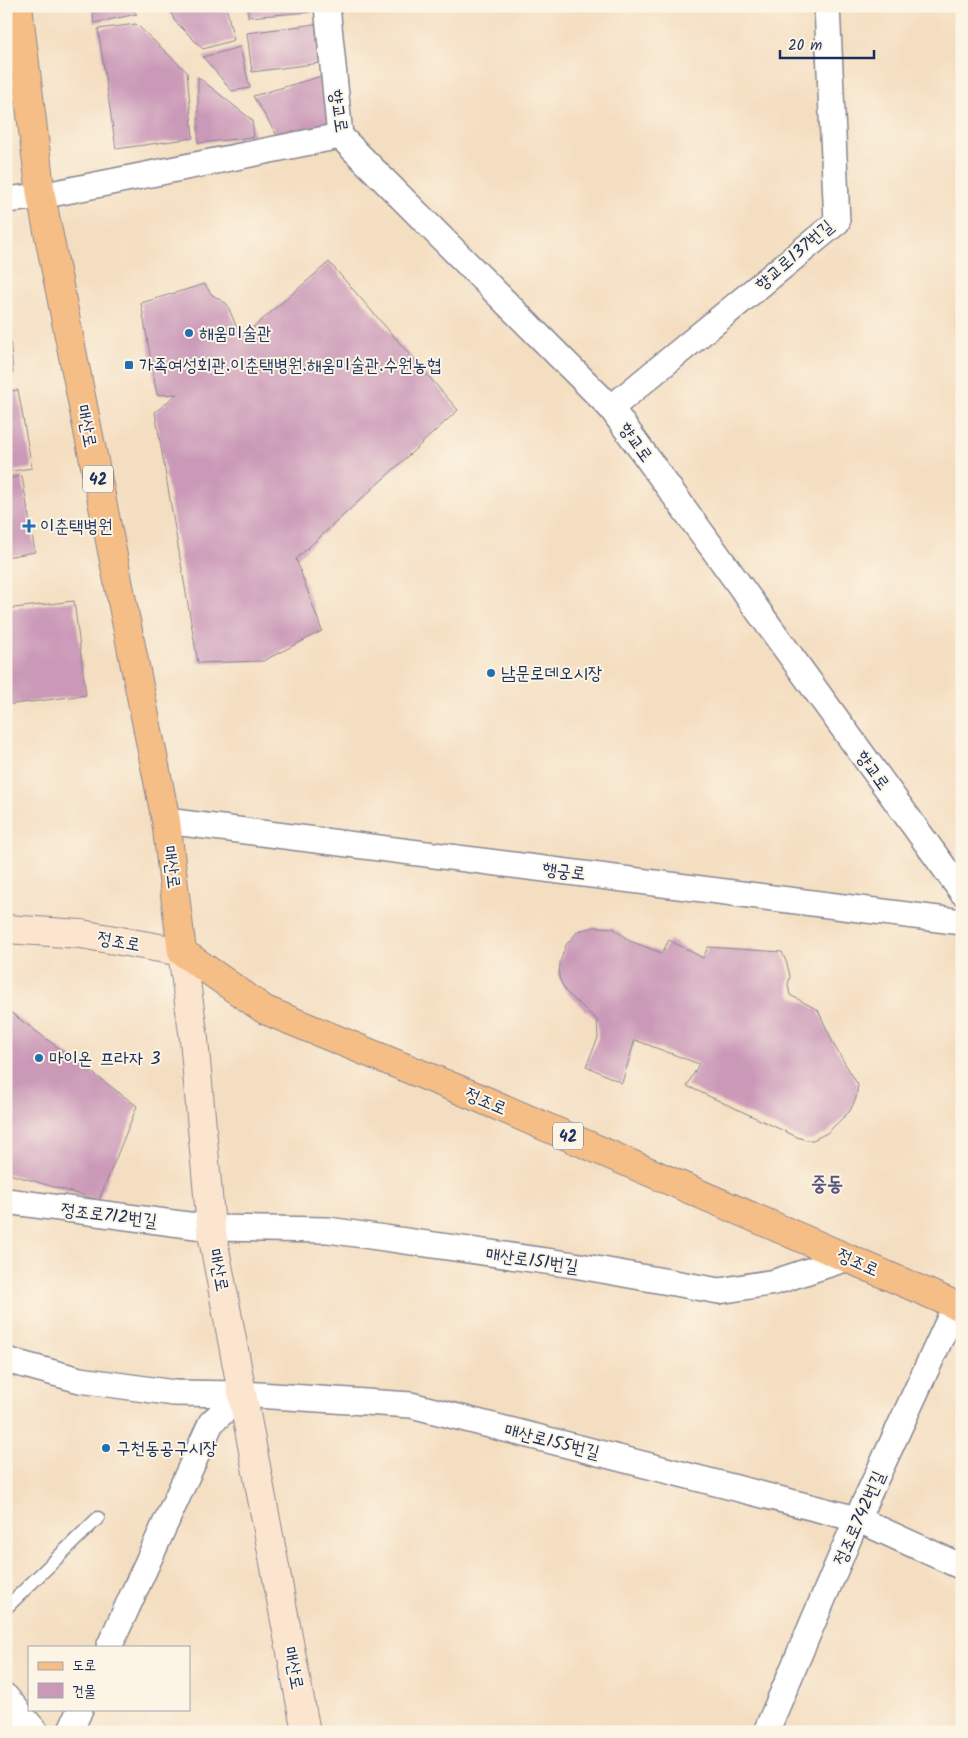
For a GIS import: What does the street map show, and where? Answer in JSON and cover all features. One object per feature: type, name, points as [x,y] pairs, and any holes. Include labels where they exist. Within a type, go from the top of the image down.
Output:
[{"type":"main road","name":"매산로","points":[[18,6],[41,196],[166,821],[182,952]]},
{"type":"main road","name":"정조로","points":[[182,952],[265,1010],[486,1101],[959,1306]]},
{"type":"street","name":"향교로","points":[[327,6],[340,136],[611,408],[962,892]]},
{"type":"street","name":"향교로137번길","points":[[611,408],[837,222],[827,6]]},
{"type":"street","points":[[6,200],[41,196],[340,136]]},
{"type":"street","name":"행궁로","points":[[166,821],[962,922]]},
{"type":"street","name":"정조로","points":[[6,929],[80,934],[182,952]]},
{"type":"street","name":"매산로","points":[[182,952],[194,1039],[211,1228],[306,1732]]},
{"type":"street","name":"정조로712번길","points":[[6,1201],[211,1228]]},
{"type":"street","name":"매산로151번길","points":[[211,1228],[328,1230],[574,1265],[719,1291],[775,1282],[848,1258]]},
{"type":"street","name":"정조로742번길","points":[[766,1732],[857,1518],[959,1306]]},
{"type":"street","name":"매산로155번길","points":[[6,1360],[80,1380],[164,1392],[242,1394],[411,1405],[857,1518],[962,1567]]},
{"type":"street","points":[[109,1646],[211,1423],[242,1394]]},
{"type":"street","points":[[6,1697],[36,1732]]},
{"type":"street","points":[[70,1732],[80,1710]]},
{"type":"lane","points":[[6,1608],[98,1518]]},
{"type":"building","points":[[92,6],[128,6],[137,14],[94,23]]},
{"type":"building","points":[[169,6],[226,6],[234,40],[203,49],[174,20]]},
{"type":"building","points":[[248,6],[311,6],[311,12],[248,17]]},
{"type":"building","points":[[136,24],[187,72],[193,138],[116,149],[98,29]]},
{"type":"building","points":[[315,24],[320,63],[252,72],[247,33]]},
{"type":"building","points":[[240,47],[250,88],[232,91],[203,57]]},
{"type":"building","points":[[322,76],[329,129],[278,137],[253,96]]},
{"type":"building","points":[[198,77],[252,120],[254,137],[198,143]]},
{"type":"building","points":[[329,262],[458,410],[296,559],[322,631],[263,661],[198,663],[155,412],[177,394],[157,395],[141,303],[205,284],[211,294],[227,304],[241,338]]},
{"type":"building","points":[[6,314],[8,314],[13,373],[6,374]]},
{"type":"building","points":[[18,390],[32,468],[6,472],[6,392]]},
{"type":"building","points":[[22,476],[35,552],[6,557],[6,479]]},
{"type":"building","points":[[74,601],[86,695],[6,705],[6,609]]},
{"type":"building","points":[[594,927],[613,928],[630,941],[662,953],[669,940],[703,958],[708,947],[782,952],[790,976],[788,985],[790,995],[818,1010],[835,1047],[858,1085],[856,1098],[850,1111],[827,1133],[813,1140],[806,1140],[687,1086],[699,1064],[635,1040],[622,1083],[586,1066],[598,1038],[597,1020],[566,992],[559,978],[560,962],[566,945],[578,931]]},
{"type":"building","name":"마이온 프라자 3","points":[[6,1009],[137,1106],[99,1200],[6,1173]]},
{"type":"place","name":"해움미술관","points":[[189,333]]},
{"type":"place","name":"가족여성회관.이춘택병원.해움미술관.수원농협","points":[[129,365]]},
{"type":"place","name":"이춘택병원","points":[[29,526]]},
{"type":"place","name":"남문로데오시장","points":[[491,673]]},
{"type":"place","name":"마이온 프라자 3","points":[[39,1058]]},
{"type":"place","name":"구천동공구시장","points":[[106,1448]]},
{"type":"district","name":"중동","points":[[827,1183]]}]
